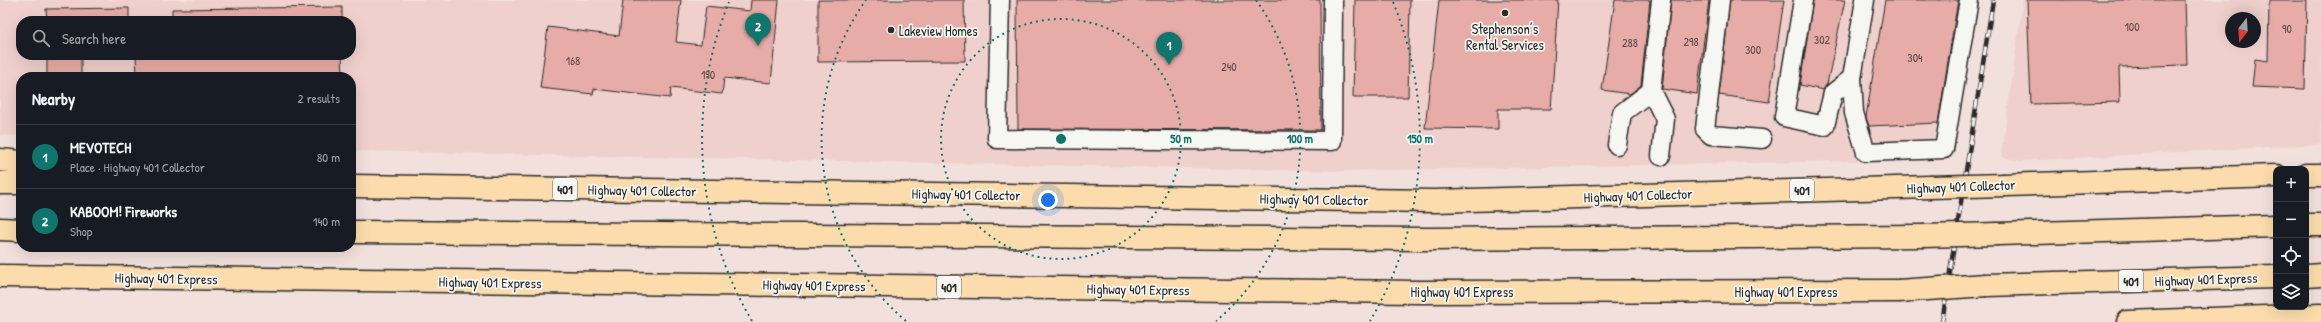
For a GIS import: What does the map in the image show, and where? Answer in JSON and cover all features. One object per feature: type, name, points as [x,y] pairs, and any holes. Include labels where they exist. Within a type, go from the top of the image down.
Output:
[{"type":"highway","points":[[0,160],[16,162]]},
{"type":"highway","points":[[2309,175],[2321,175]]},
{"type":"highway","name":"Highway 401 Collector","points":[[356,186],[1435,200],[2005,185],[2273,176]]},
{"type":"highway","points":[[0,183],[16,183]]},
{"type":"highway","points":[[2309,225],[2321,225]]},
{"type":"highway","points":[[356,232],[1419,239],[1923,236],[2273,226]]},
{"type":"highway","points":[[0,229],[16,230]]},
{"type":"highway","name":"Highway 401 Express","points":[[0,276],[1418,292],[1898,290],[1986,285],[2273,277]]},
{"type":"highway","points":[[2309,276],[2321,276]]},
{"type":"highway","points":[[2128,322],[2321,315]]},
{"type":"lane","points":[[1000,0],[997,139],[1332,141],[1333,0]]},
{"type":"lane","points":[[1661,0],[1651,91],[1665,119],[1661,156]]},
{"type":"lane","points":[[1720,0],[1705,129],[1711,135],[1762,139]]},
{"type":"lane","points":[[1803,0],[1784,117],[1825,126],[1833,93],[1852,78]]},
{"type":"lane","points":[[1865,0],[1852,78],[1854,113],[1866,152],[1944,149],[1969,0]]},
{"type":"lane","points":[[1616,145],[1622,113],[1651,91]]},
{"type":"shaded area","points":[[0,0],[1973,0],[1949,159],[1337,171],[356,151],[356,72],[16,72],[16,136],[0,135]]},
{"type":"shaded area","points":[[2023,0],[2321,0],[2321,144],[2021,161],[2001,157]]},
{"type":"building","points":[[623,0],[681,0],[676,42],[701,45],[706,6],[750,11],[751,0],[779,0],[771,83],[724,78],[722,94],[671,88],[670,98],[594,89],[593,94],[540,88],[548,27],[619,36]]},
{"type":"building","name":"Lakeview Homes","points":[[818,0],[964,0],[965,61],[818,62]]},
{"type":"building","points":[[1017,0],[1320,0],[1321,130],[1018,129]]},
{"type":"building","points":[[1355,0],[1410,0],[1408,97],[1353,97]]},
{"type":"building","points":[[1439,0],[1558,0],[1551,109],[1498,109],[1498,129],[1425,128]]},
{"type":"building","points":[[1615,0],[1650,0],[1641,85],[1630,94],[1602,90]]},
{"type":"building","points":[[1671,0],[1709,0],[1697,94],[1662,89]]},
{"type":"building","points":[[1730,0],[1784,0],[1769,102],[1719,95]]},
{"type":"building","points":[[1813,0],[1845,0],[1827,84],[1823,90],[1800,85]]},
{"type":"building","points":[[1885,0],[1958,0],[1938,123],[1869,126],[1866,117]]},
{"type":"building","points":[[2027,0],[2185,0],[2187,65],[2119,67],[2120,102],[2031,104]]},
{"type":"building","points":[[2269,0],[2307,0],[2305,89],[2252,87],[2255,59],[2268,61]]},
{"type":"building","points":[[342,7],[342,16],[172,16],[172,9]]},
{"type":"building","points":[[129,8],[129,16],[47,16],[46,9]]},
{"type":"building","points":[[47,60],[81,60],[81,72],[47,72]]},
{"type":"building","points":[[136,60],[342,60],[343,72],[137,72]]},
{"type":"railway","points":[[1942,322],[1993,0]]},
{"type":"place","name":"Stephenson’s Rental Services","points":[[1505,13]]},
{"type":"place","name":"Lakeview Homes","points":[[891,30]]},
{"type":"place","name":"KABOOM! Fireworks","points":[[758,46]]},
{"type":"place","name":"MEVOTECH","points":[[1169,65]]}]
